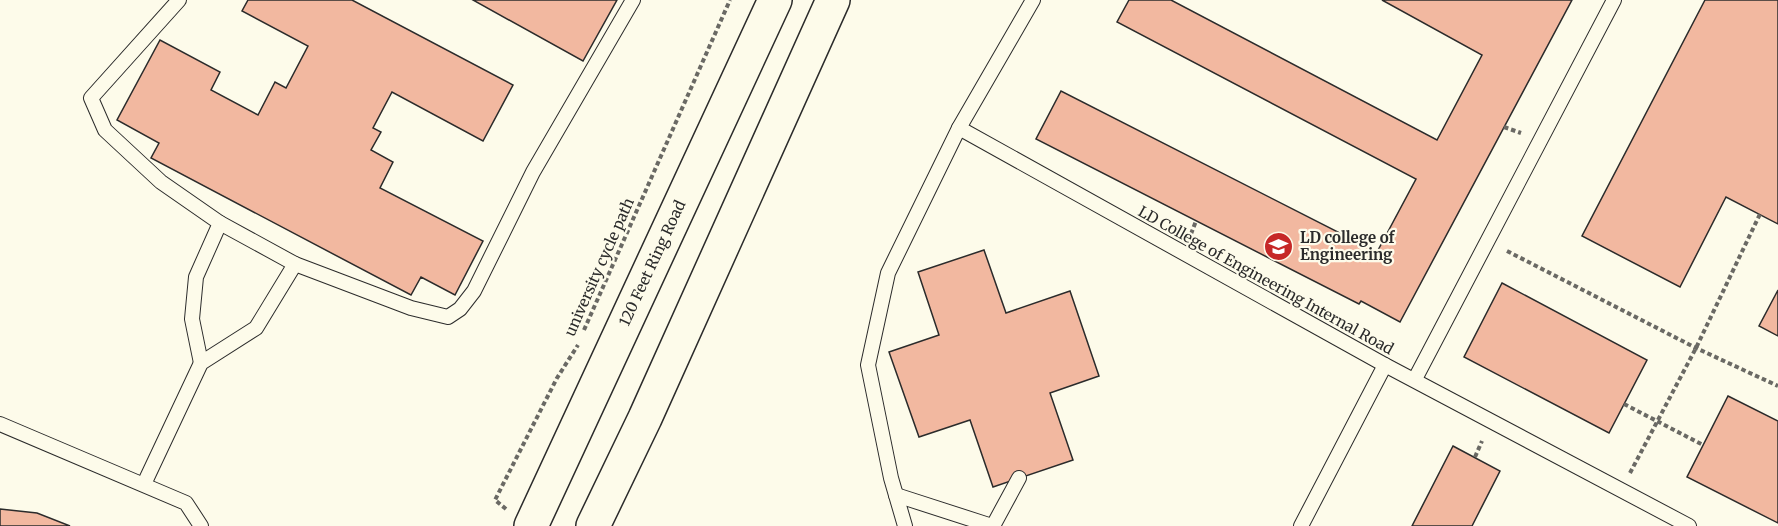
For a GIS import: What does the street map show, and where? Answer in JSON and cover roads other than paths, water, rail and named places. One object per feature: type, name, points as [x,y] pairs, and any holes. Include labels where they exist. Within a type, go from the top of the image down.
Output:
[{"type":"main road","name":"120 Feet Ring Road","points":[[521,520],[775,0]]},
{"type":"main road","points":[[593,526],[645,418],[833,0]]},
{"type":"lane","points":[[179,0],[91,98],[105,130],[161,182],[220,223],[295,264],[411,308],[448,317],[460,309],[474,291],[533,172],[633,0]]},
{"type":"lane","points":[[905,526],[896,495],[868,365],[888,273],[959,128],[1033,0]]},
{"type":"lane","points":[[1415,379],[1614,0]]},
{"type":"lane","name":"LD College of Engineering Internal Road","points":[[959,128],[1385,365],[1689,526]]},
{"type":"lane","points":[[201,363],[192,319],[196,277],[220,223]]},
{"type":"lane","points":[[144,484],[201,363],[256,328],[295,264]]},
{"type":"lane","points":[[1306,524],[1385,365]]},
{"type":"lane","points":[[0,424],[186,503],[201,526]]},
{"type":"lane","points":[[896,495],[993,526],[1019,478]]},
{"type":"place","name":"LD college of Engineering","points":[[1279,246]]}]
